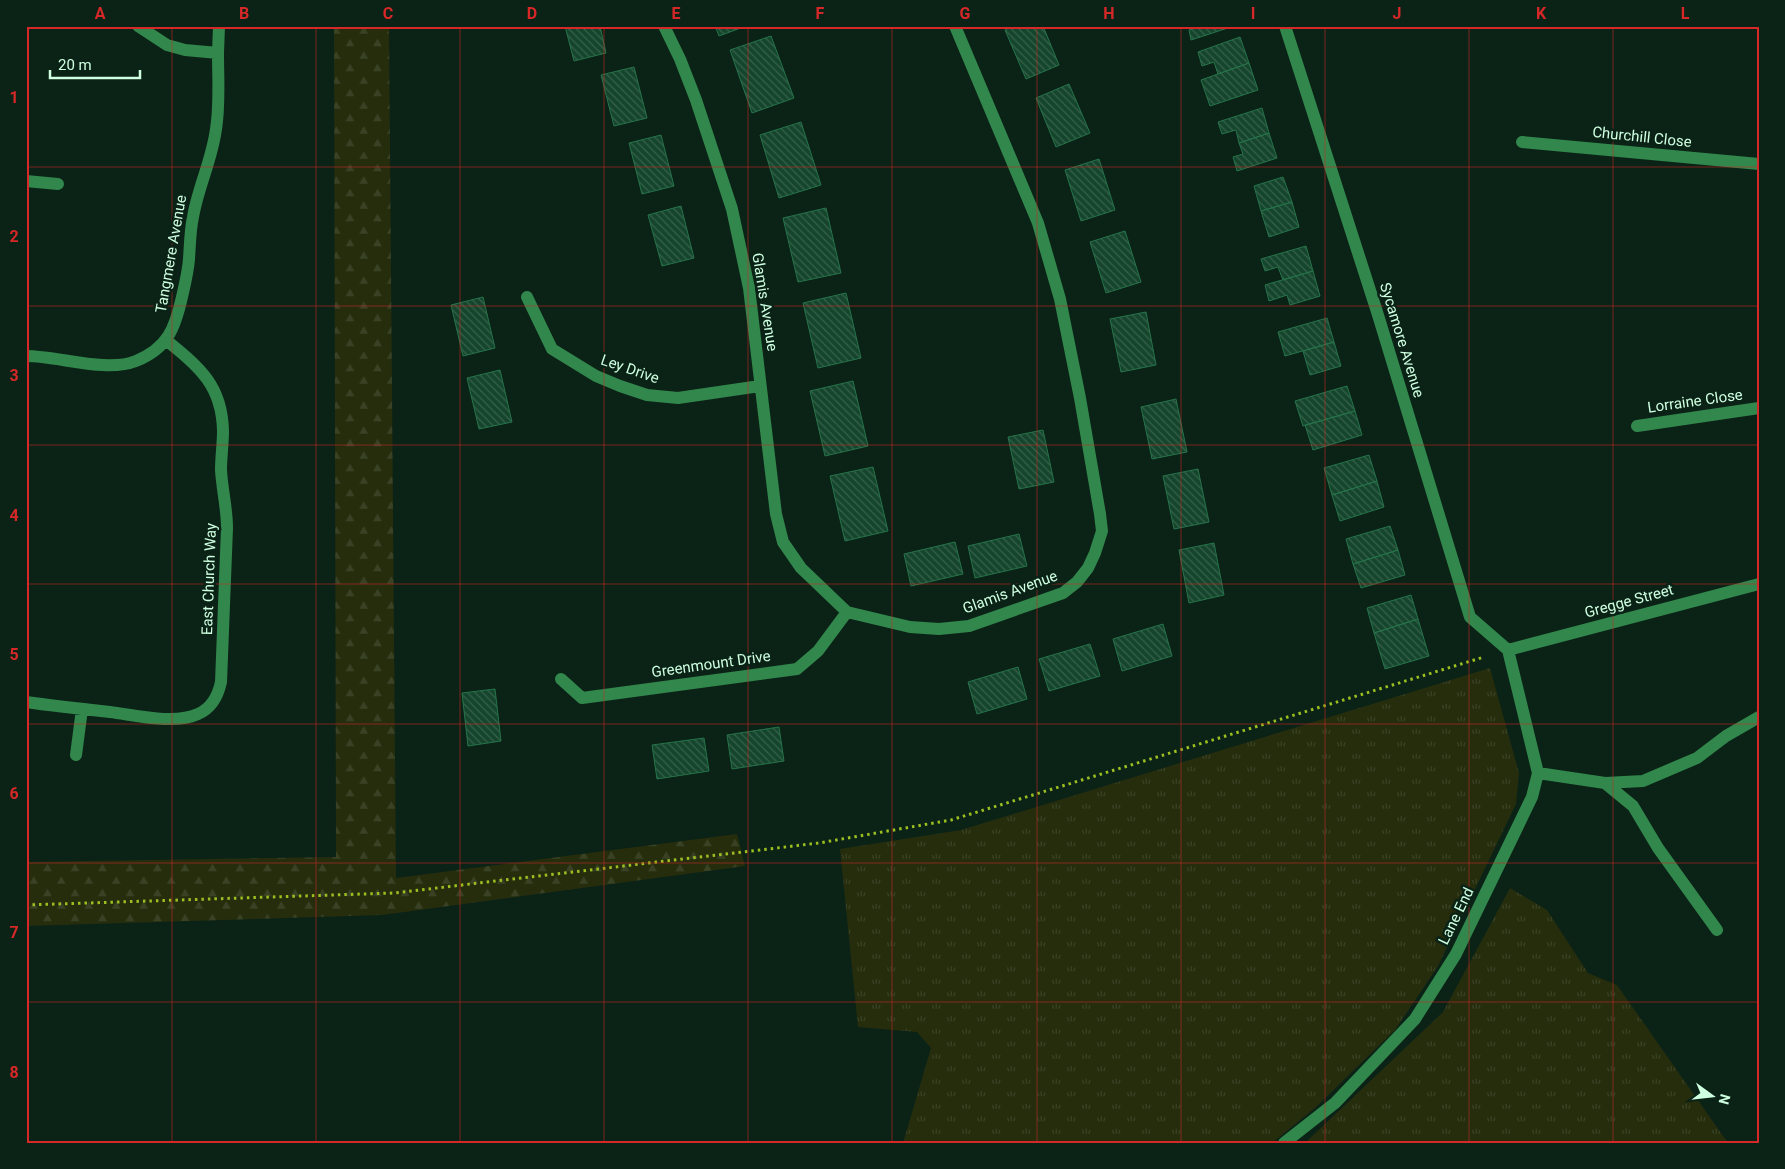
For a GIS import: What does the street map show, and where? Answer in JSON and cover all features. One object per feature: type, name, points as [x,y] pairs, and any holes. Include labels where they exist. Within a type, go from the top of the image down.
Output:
[{"type":"street","points":[[138,26],[167,45],[184,50],[218,53]]},
{"type":"street","name":"Tangmere Avenue","points":[[26,356],[120,365],[148,355],[158,349],[166,340],[177,318],[186,280],[192,220],[217,128],[219,26]]},
{"type":"street","name":"Glamis Avenue","points":[[664,26],[680,59],[696,100],[732,209],[748,288],[776,514],[783,542],[801,568],[847,612],[910,627],[939,629],[969,626],[1063,593],[1077,582],[1088,568],[1102,531],[1080,398],[1062,308],[1038,222],[955,26]]},
{"type":"street","name":"Sycamore Avenue","points":[[1285,26],[1378,315],[1470,617],[1508,650]]},
{"type":"street","name":"Churchill Close","points":[[1522,142],[1759,164]]},
{"type":"street","points":[[26,181],[58,184]]},
{"type":"street","name":"Ley Drive","points":[[527,297],[552,349],[596,376],[620,386],[647,395],[678,398],[760,386]]},
{"type":"street","name":"East Church Way","points":[[26,702],[150,717],[188,717],[206,709],[219,692],[222,682],[227,534],[227,512],[222,478],[222,418],[213,389],[204,374],[166,340]]},
{"type":"street","name":"Lorraine Close","points":[[1637,426],[1759,408]]},
{"type":"street","name":"Gregge Street","points":[[1508,650],[1759,584]]},
{"type":"street","name":"Greenmount Drive","points":[[561,680],[582,698],[797,669],[818,651],[847,612]]},
{"type":"street","name":"Lane End","points":[[1284,1143],[1335,1103],[1415,1019],[1456,954],[1532,797],[1538,772],[1508,650]]},
{"type":"street","points":[[76,755],[82,709]]},
{"type":"street","points":[[1538,772],[1605,783],[1642,781],[1697,758],[1726,736],[1759,717]]},
{"type":"street","points":[[1605,783],[1633,806],[1658,848],[1717,930]]},
{"type":"path","points":[[26,905],[394,893],[828,842],[951,820],[1508,650]]},
{"type":"green space","points":[[334,26],[389,26],[396,878],[737,834],[745,866],[382,915],[26,926],[26,862],[336,857]]},
{"type":"green space","points":[[1490,668],[1519,773],[1516,804],[1438,966],[1395,1030],[1315,1108],[1272,1143],[903,1143],[931,1048],[917,1032],[858,1027],[840,849],[961,830]]},
{"type":"green space","points":[[1510,888],[1547,910],[1588,973],[1617,985],[1728,1143],[1305,1143],[1443,1012]]},
{"type":"building","points":[[565,26],[600,26],[606,53],[574,61]]},
{"type":"building","points":[[715,26],[746,26],[719,36]]},
{"type":"building","points":[[1013,26],[1043,26],[1059,65],[1026,79],[1005,30]]},
{"type":"building","points":[[1201,26],[1234,26],[1191,40],[1189,30]]},
{"type":"building","points":[[771,36],[794,98],[752,113],[730,50]]},
{"type":"building","points":[[1240,37],[1249,63],[1218,74],[1214,62],[1202,66],[1198,52]]},
{"type":"building","points":[[1249,63],[1258,90],[1210,106],[1201,80]]},
{"type":"building","points":[[634,67],[647,118],[614,126],[601,75]]},
{"type":"building","points":[[1069,84],[1090,133],[1056,147],[1036,98]]},
{"type":"building","points":[[1262,108],[1269,133],[1239,143],[1236,130],[1222,134],[1218,122]]},
{"type":"building","points":[[801,122],[821,185],[779,198],[760,135]]},
{"type":"building","points":[[1269,133],[1277,158],[1237,171],[1233,157],[1243,154],[1239,143]]},
{"type":"building","points":[[661,135],[674,186],[642,194],[629,143]]},
{"type":"building","points":[[1099,159],[1115,210],[1081,221],[1065,170]]},
{"type":"building","points":[[1283,177],[1292,202],[1261,211],[1254,186]]},
{"type":"building","points":[[1292,202],[1299,227],[1269,237],[1261,211]]},
{"type":"building","points":[[681,206],[694,258],[662,266],[648,215]]},
{"type":"building","points":[[826,208],[841,273],[798,282],[783,218]]},
{"type":"building","points":[[1125,231],[1141,282],[1106,293],[1090,242]]},
{"type":"building","points":[[1306,246],[1313,271],[1283,280],[1278,267],[1265,271],[1261,259]]},
{"type":"building","points":[[1313,271],[1320,296],[1290,305],[1287,295],[1269,301],[1265,285]]},
{"type":"building","points":[[846,293],[861,358],[818,368],[803,303]]},
{"type":"building","points":[[483,297],[495,348],[463,356],[451,305]]},
{"type":"building","points":[[1146,312],[1156,365],[1121,372],[1110,319]]},
{"type":"building","points":[[1327,318],[1334,342],[1285,356],[1278,332]]},
{"type":"building","points":[[1334,342],[1341,366],[1310,375],[1303,351]]},
{"type":"building","points":[[500,370],[512,422],[479,429],[467,378]]},
{"type":"building","points":[[853,381],[868,446],[825,456],[810,391]]},
{"type":"building","points":[[1347,386],[1355,411],[1303,426],[1295,401]]},
{"type":"building","points":[[1176,399],[1187,452],[1152,459],[1141,407]]},
{"type":"building","points":[[1355,411],[1362,435],[1313,450],[1305,425]]},
{"type":"building","points":[[1043,430],[1054,482],[1019,489],[1008,437]]},
{"type":"building","points":[[1369,455],[1377,481],[1332,495],[1324,468]]},
{"type":"building","points":[[873,467],[888,531],[845,541],[830,476]]},
{"type":"building","points":[[1198,469],[1209,522],[1174,529],[1163,476]]},
{"type":"building","points":[[1377,481],[1384,507],[1340,521],[1332,495]]},
{"type":"building","points":[[1390,526],[1398,550],[1353,564],[1346,539]]},
{"type":"building","points":[[1019,534],[1027,566],[975,578],[968,546]]},
{"type":"building","points":[[955,542],[963,574],[911,586],[904,554]]},
{"type":"building","points":[[1214,543],[1224,595],[1189,603],[1179,550]]},
{"type":"building","points":[[1398,550],[1405,575],[1361,588],[1353,564]]},
{"type":"building","points":[[1411,595],[1418,619],[1374,633],[1367,608]]},
{"type":"building","points":[[1418,619],[1429,656],[1385,669],[1374,633]]},
{"type":"building","points":[[1163,624],[1172,656],[1122,671],[1113,639]]},
{"type":"building","points":[[1090,644],[1100,676],[1049,691],[1039,659]]},
{"type":"building","points":[[1018,667],[1027,699],[977,714],[968,682]]},
{"type":"building","points":[[495,689],[501,741],[468,746],[462,693]]},
{"type":"building","points":[[779,727],[784,761],[732,769],[727,735]]},
{"type":"building","points":[[704,738],[709,771],[657,779],[652,745]]}]
